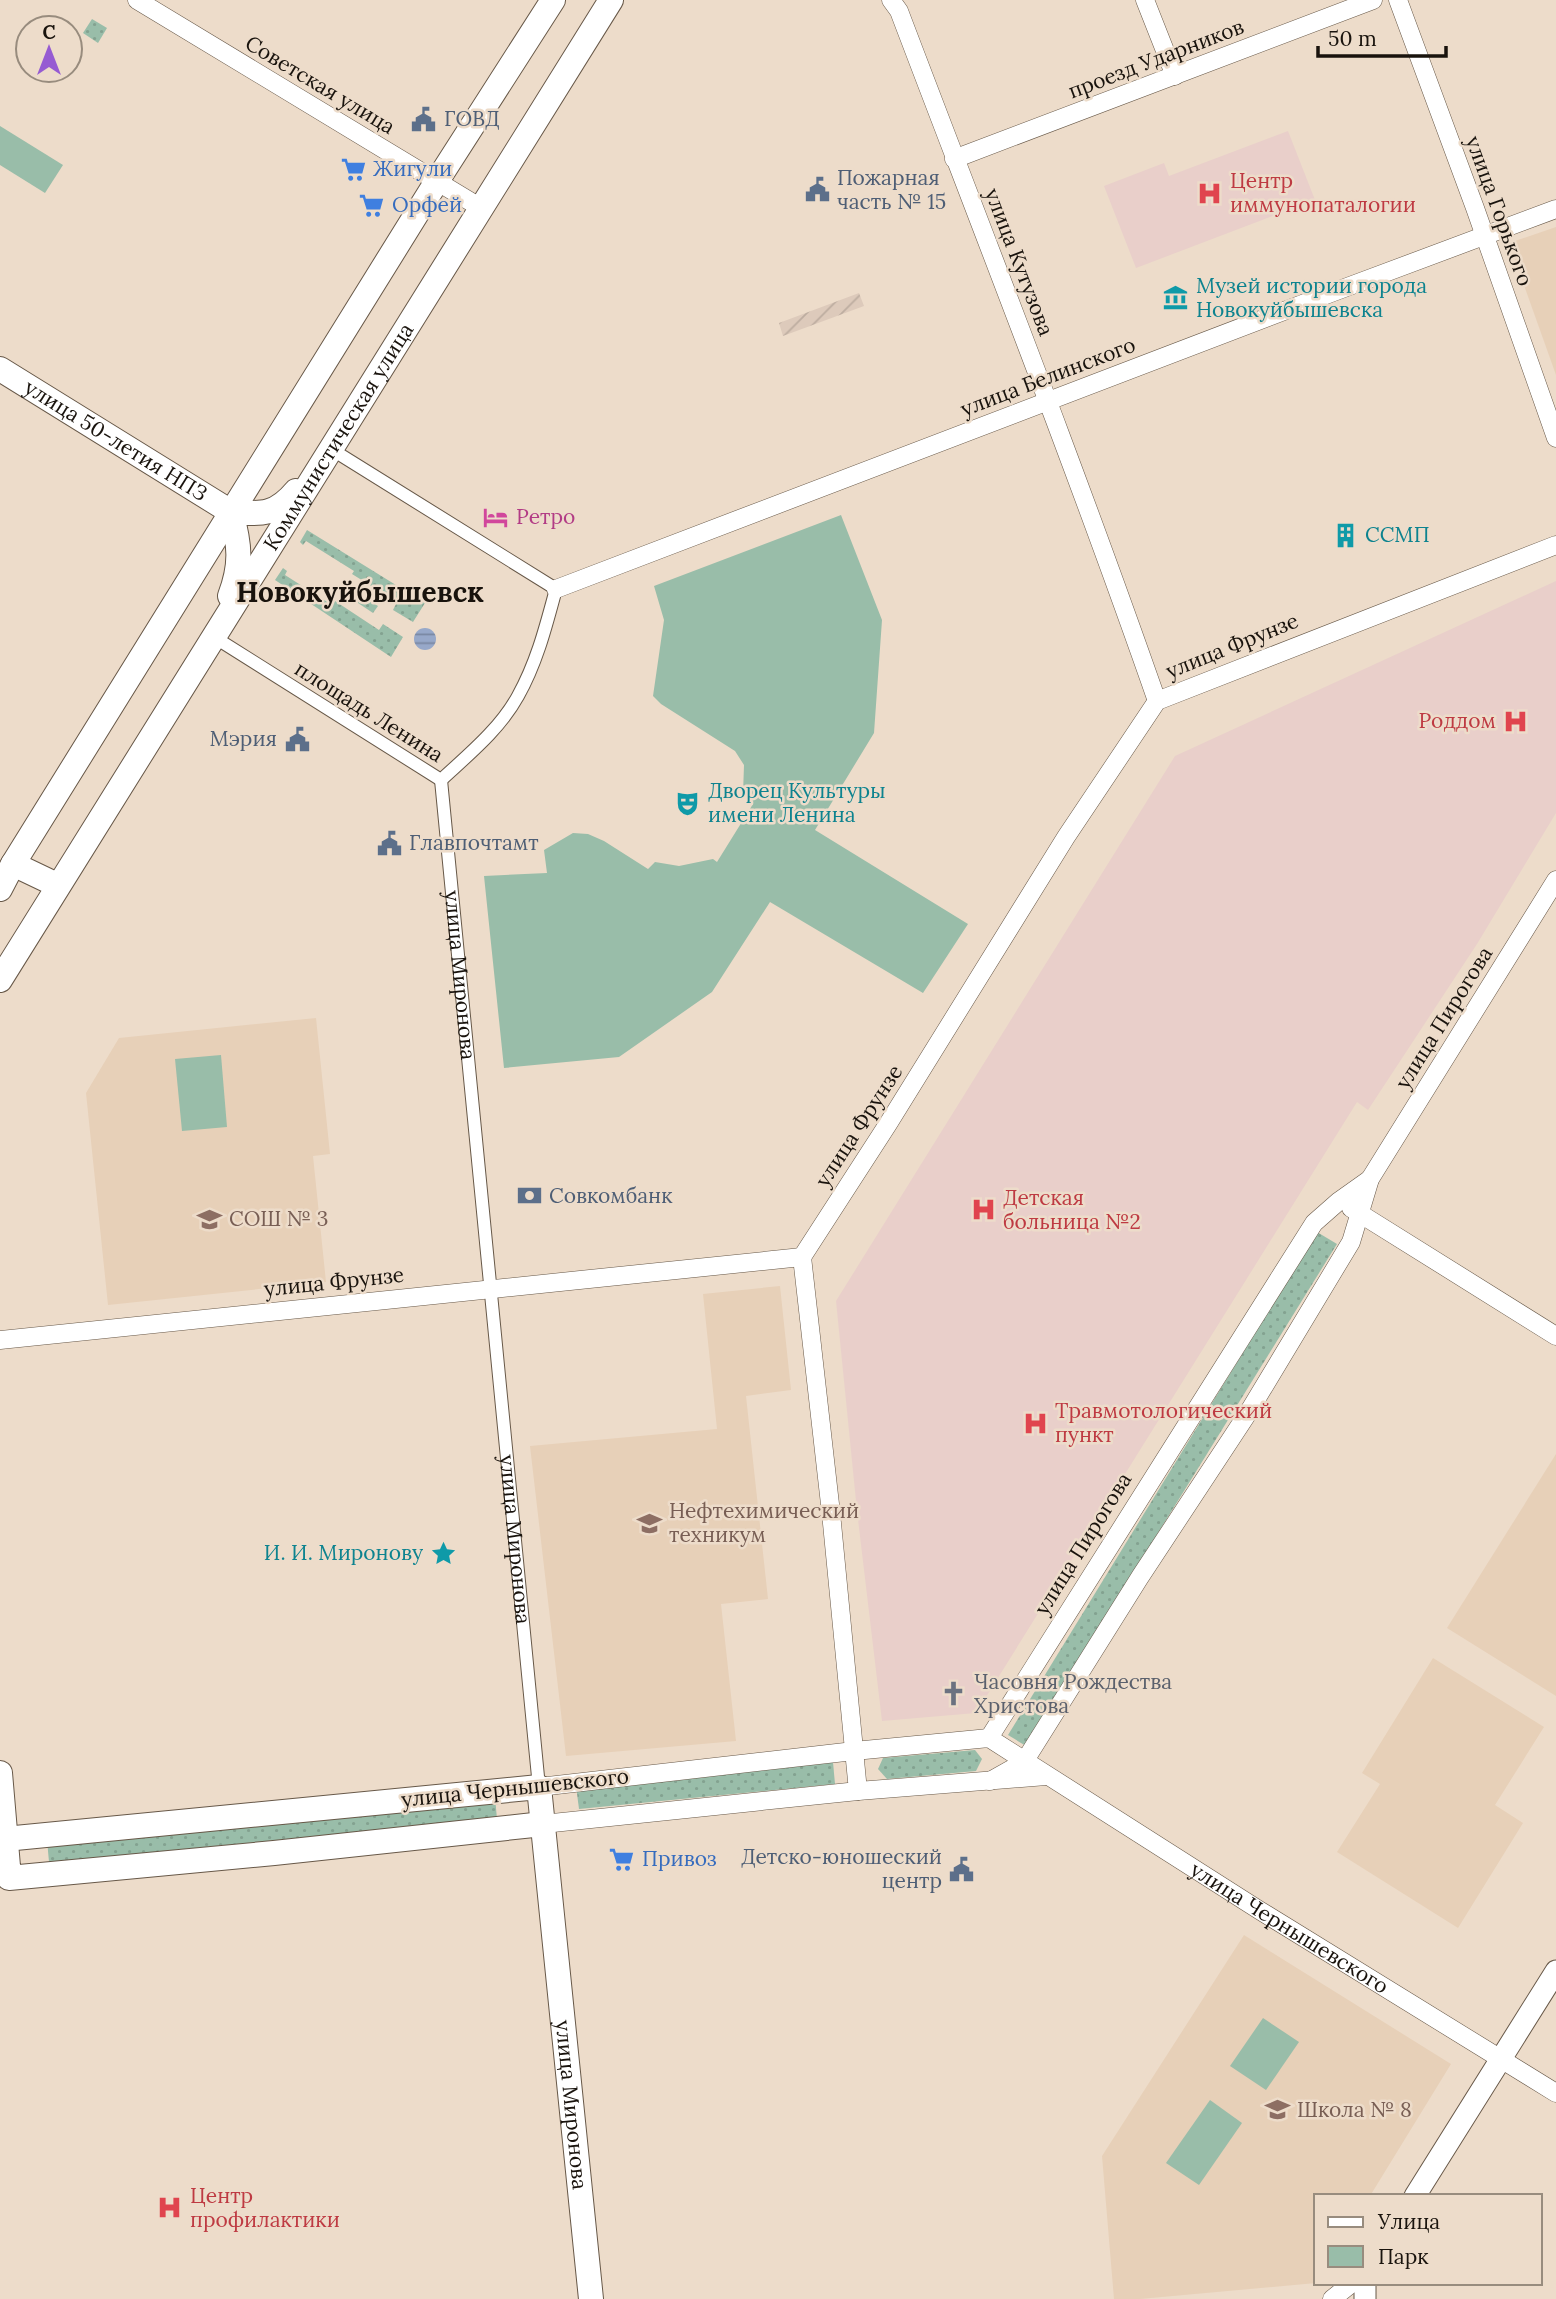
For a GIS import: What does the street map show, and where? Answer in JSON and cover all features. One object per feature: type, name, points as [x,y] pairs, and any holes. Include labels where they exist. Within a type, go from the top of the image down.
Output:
[{"type":"main road","points":[[0,889],[6,865],[554,0]]},
{"type":"main road","name":"Коммунистическая улица","points":[[0,980],[611,0]]},
{"type":"main road","name":"улица 50-летия НПЗ","points":[[0,369],[231,512]]},
{"type":"main road","points":[[231,512],[262,514],[284,505],[331,449]]},
{"type":"main road","points":[[214,637],[238,575],[240,544],[231,512]]},
{"type":"main road","points":[[6,865],[57,885]]},
{"type":"main road","points":[[0,1773],[5,1878]]},
{"type":"main road","name":"улица Миронова","points":[[539,1787],[591,2299]]},
{"type":"main road","name":"улица Чернышевского","points":[[3,1839],[539,1787]]},
{"type":"main road","name":"улица Чернышевского","points":[[5,1878],[543,1824]]},
{"type":"street","name":"Советская улица","points":[[137,0],[481,208]]},
{"type":"street","name":"улица Кутузова","points":[[891,0],[899,11],[1106,556],[1157,701]]},
{"type":"street","points":[[1145,0],[1175,76]]},
{"type":"street","name":"проезд Ударников","points":[[954,159],[1373,0]]},
{"type":"street","name":"улица Горького","points":[[1398,0],[1556,438]]},
{"type":"street","name":"улица Белинского","points":[[556,589],[1556,209]]},
{"type":"street","points":[[331,449],[556,589]]},
{"type":"street","name":"улица Фрунзе","points":[[0,1340],[802,1257],[1066,837],[1157,701],[1556,545]]},
{"type":"street","name":"площадь Ленина","points":[[214,637],[441,780],[485,738],[517,698],[539,651],[556,589]]},
{"type":"street","name":"улица Миронова","points":[[441,780],[539,1787]]},
{"type":"street","name":"улица Пирогова","points":[[1024,1762],[1140,1577],[1248,1413],[1351,1242],[1370,1179],[1556,880]]},
{"type":"street","name":"улица Пирогова","points":[[989,1738],[1314,1223],[1370,1179]]},
{"type":"street","points":[[1339,1201],[1556,1336]]},
{"type":"street","points":[[802,1257],[831,1513],[858,1791]]},
{"type":"street","name":"улица Чернышевского","points":[[539,1787],[989,1738],[1556,2093]]},
{"type":"street","name":"улица Чернышевского","points":[[543,1824],[858,1791],[990,1781],[1024,1762]]},
{"type":"street","points":[[990,1781],[1046,1776]]},
{"type":"street","points":[[1416,2194],[1556,1971]]},
{"type":"street","points":[[1332,2299],[1350,2285]]},
{"type":"shaded area","name":"Центр иммунопаталогии","points":[[1288,131],[1315,200],[1136,268],[1104,186],[1164,163],[1169,176]]},
{"type":"shaded area","points":[[1556,227],[1556,375],[1509,243]]},
{"type":"shaded area","points":[[859,293],[864,306],[783,336],[779,323]]},
{"type":"shaded area","points":[[1556,581],[1556,813],[1477,944],[1368,1110],[1357,1102],[976,1713],[882,1721],[836,1301],[1175,756]]},
{"type":"shaded area","name":"СОШ № 3","points":[[316,1018],[330,1154],[313,1156],[326,1282],[108,1305],[86,1093],[119,1038]]},
{"type":"shaded area","name":"Нефтехимический техникум","points":[[780,1286],[791,1390],[746,1396],[768,1599],[721,1604],[736,1741],[566,1756],[530,1446],[717,1429],[703,1294]]},
{"type":"shaded area","points":[[1556,1454],[1556,1696],[1447,1628]]},
{"type":"shaded area","points":[[1433,1658],[1544,1727],[1495,1805],[1523,1823],[1458,1928],[1337,1852],[1380,1784],[1362,1773]]},
{"type":"shaded area","name":"Школа № 8","points":[[1244,1935],[1451,2064],[1371,2194],[1314,2194],[1314,2283],[1114,2299],[1102,2156]]},
{"type":"green space","points":[[92,19],[107,28],[98,43],[84,31]]},
{"type":"green space","points":[[0,126],[63,165],[45,193],[0,165]]},
{"type":"green space","points":[[841,515],[882,620],[874,733],[815,830],[968,924],[923,993],[770,902],[712,992],[619,1057],[504,1068],[484,876],[547,873],[544,850],[573,833],[588,834],[604,841],[648,869],[655,862],[679,866],[713,859],[717,862],[753,804],[743,794],[744,765],[735,751],[661,704],[653,696],[664,620],[654,586]]},
{"type":"green space","points":[[307,530],[425,603],[413,622],[393,610],[397,602],[352,574],[354,571],[306,541],[303,545],[300,542]]},
{"type":"green space","points":[[283,568],[287,571],[285,575],[332,605],[335,601],[379,630],[383,624],[403,637],[391,657],[275,580]]},
{"type":"green space","points":[[347,586],[378,606],[373,613],[343,593]]},
{"type":"green space","points":[[221,1055],[227,1127],[182,1131],[175,1059]]},
{"type":"green space","points":[[1317,1232],[1337,1244],[1026,1746],[1008,1735]]},
{"type":"green space","points":[[975,1750],[982,1759],[976,1771],[887,1779],[878,1769],[883,1758]]},
{"type":"green space","points":[[833,1762],[835,1784],[579,1809],[576,1786]]},
{"type":"green space","points":[[495,1797],[497,1819],[49,1862],[47,1840]]},
{"type":"green space","points":[[1263,2018],[1299,2042],[1266,2090],[1230,2066]]},
{"type":"green space","points":[[1210,2100],[1242,2123],[1199,2185],[1166,2163]]},
{"type":"water","points":[[425,628],[433,631],[436,639],[433,647],[425,650],[417,647],[414,639],[417,631]]},
{"type":"place","name":"ГОВД","points":[[424,119]]},
{"type":"place","name":"Жигули","points":[[353,169]]},
{"type":"place","name":"Пожарная часть № 15","points":[[817,190]]},
{"type":"place","name":"Центр иммунопаталогии","points":[[1210,193]]},
{"type":"place","name":"Орфей","points":[[372,205]]},
{"type":"place","name":"Музей истории города Новокуйбышевска","points":[[1176,298]]},
{"type":"place","name":"Ретро","points":[[496,517]]},
{"type":"place","name":"ССМП","points":[[1345,535]]},
{"type":"place","name":"Роддом","points":[[1516,721]]},
{"type":"place","name":"Мэрия","points":[[297,739]]},
{"type":"place","name":"Дворец Культуры имени Ленина","points":[[688,803]]},
{"type":"place","name":"Главпочтамт","points":[[389,843]]},
{"type":"place","name":"Совкомбанк","points":[[529,1196]]},
{"type":"place","name":"Детская больница №2","points":[[983,1210]]},
{"type":"place","name":"СОШ № 3","points":[[209,1219]]},
{"type":"place","name":"Травмотологический пункт","points":[[1035,1423]]},
{"type":"place","name":"Нефтехимический техникум","points":[[649,1523]]},
{"type":"place","name":"И. И. Миронову","points":[[443,1553]]},
{"type":"place","name":"Часовня Рождества Христова","points":[[954,1694]]},
{"type":"place","name":"Привоз","points":[[622,1859]]},
{"type":"place","name":"Детско-юношеский центр","points":[[962,1869]]},
{"type":"place","name":"Школа № 8","points":[[1277,2110]]},
{"type":"place","name":"Центр профилактики","points":[[170,2208]]},
{"type":"district","name":"Новокуйбышевск","points":[[360,592]]}]
